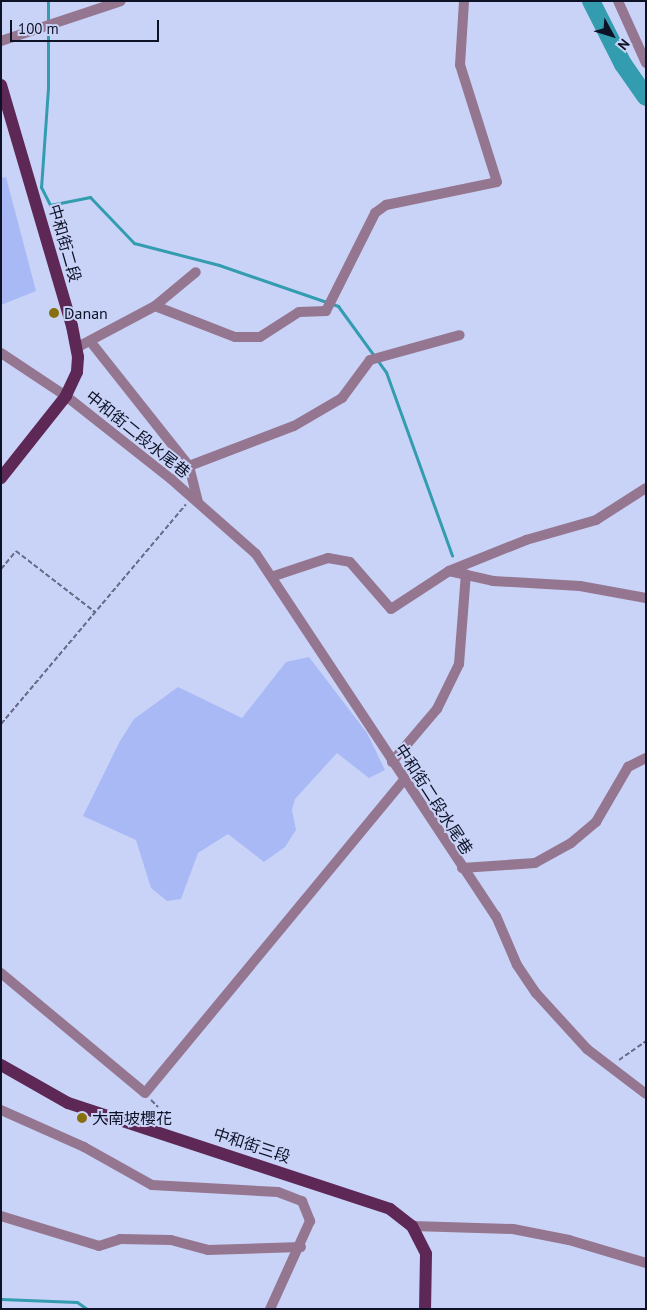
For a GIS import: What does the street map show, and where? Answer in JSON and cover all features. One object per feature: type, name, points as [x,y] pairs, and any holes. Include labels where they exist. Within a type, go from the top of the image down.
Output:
[{"type":"main road","name":"中和街二段","points":[[1,86],[76,348],[77,372],[66,396],[1,478]]},
{"type":"main road","name":"中和街三段","points":[[1,1065],[68,1103],[390,1208],[412,1226],[426,1254],[426,1309]]},
{"type":"street","points":[[1,42],[121,1]]},
{"type":"street","points":[[155,306],[235,337],[260,337],[299,312],[326,311],[375,213],[386,204],[497,182],[460,65],[464,1]]},
{"type":"street","points":[[618,1],[646,62]]},
{"type":"street","points":[[76,348],[155,306],[196,272]]},
{"type":"street","points":[[189,466],[294,426],[342,398],[370,360],[460,335]]},
{"type":"street","points":[[90,341],[189,466],[195,499]]},
{"type":"street","name":"中和街二段水尾巷","points":[[1,353],[66,396],[195,499],[256,554],[274,576],[462,868],[535,863],[571,843],[596,822],[628,766],[646,758]]},
{"type":"street","points":[[274,576],[328,558],[350,562],[391,609],[449,571],[526,540],[596,520],[646,488]]},
{"type":"street","points":[[449,571],[493,581],[580,586],[646,598]]},
{"type":"street","points":[[392,762],[437,710],[459,664],[466,574]]},
{"type":"street","points":[[1,973],[145,1093],[404,780]]},
{"type":"street","points":[[462,868],[496,916],[518,965],[536,993],[587,1049],[646,1094]]},
{"type":"street","points":[[1,1110],[84,1147],[152,1185],[278,1192],[302,1201],[310,1221],[301,1247],[270,1309]]},
{"type":"street","points":[[1,1216],[99,1246],[120,1239],[171,1240],[208,1250],[301,1247]]},
{"type":"street","points":[[412,1226],[513,1230],[569,1240],[646,1263]]},
{"type":"path","name":"中和街二段水尾巷","points":[[1,724],[95,612],[195,499]]},
{"type":"path","points":[[1,569],[16,551],[95,612]]},
{"type":"path","points":[[609,1066],[646,1041]]},
{"type":"shaded area","points":[[6,177],[36,291],[1,305],[1,178]]},
{"type":"shaded area","points":[[309,657],[367,733],[385,770],[369,778],[337,753],[295,799],[292,810],[296,830],[285,847],[264,862],[228,834],[198,853],[181,899],[167,901],[151,888],[136,840],[83,816],[120,741],[134,719],[178,687],[242,718],[286,662]]},
{"type":"waterway","points":[[48,1],[48,88],[41,187],[50,205],[90,197],[134,243],[219,265],[338,306],[386,372],[452,555]]},
{"type":"waterway","points":[[591,1],[623,64],[646,97]]},
{"type":"waterway","points":[[1,1299],[77,1302],[87,1309]]},
{"type":"place","name":"Danan","points":[[54,313]]},
{"type":"place","name":"大南坡櫻花","points":[[82,1118]]}]
